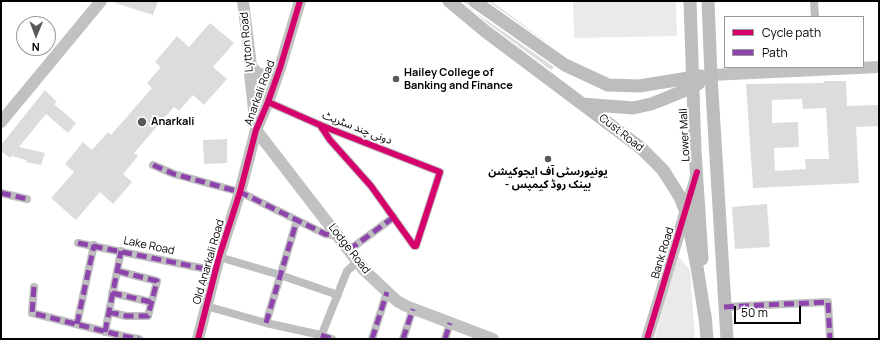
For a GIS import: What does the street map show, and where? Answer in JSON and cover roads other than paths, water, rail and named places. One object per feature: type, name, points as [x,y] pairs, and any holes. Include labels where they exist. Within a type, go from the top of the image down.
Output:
[{"type":"main road","name":"Cust Road","points":[[449,1],[485,31],[641,148],[663,170],[680,197],[686,212],[706,324]]},
{"type":"main road","points":[[474,1],[565,65],[608,85],[639,86],[692,82]]},
{"type":"main road","name":"Lower Mall","points":[[690,1],[692,82],[707,339]]},
{"type":"main road","points":[[708,1],[726,339]]},
{"type":"main road","points":[[582,104],[633,108],[652,104],[692,82],[711,75]]},
{"type":"street","points":[[1,122],[101,1]]},
{"type":"street","name":"Lytton Road","points":[[243,1],[251,66],[250,74],[256,130]]},
{"type":"street","name":"Anarkali Road","points":[[240,192],[256,130],[280,68],[300,1]]},
{"type":"street","points":[[814,1],[815,16]]},
{"type":"street","points":[[251,66],[257,73],[265,75],[273,74],[280,68]]},
{"type":"street","points":[[864,67],[879,67]]},
{"type":"street","points":[[711,75],[818,68]]},
{"type":"street","name":"دونی چند سٹریٹ","points":[[268,102],[440,172],[416,246],[414,246],[394,217]]},
{"type":"street","points":[[320,124],[330,140],[371,186],[394,217],[349,250]]},
{"type":"street","name":"Lodge Road","points":[[256,130],[357,262],[397,301],[450,324],[493,339]]},
{"type":"street","points":[[153,165],[174,174],[240,192],[325,234],[338,236]]},
{"type":"street","name":"Bank Road","points":[[647,339],[697,172]]},
{"type":"street","name":"Old Anarkali Road","points":[[198,339],[219,257],[240,192]]},
{"type":"street","points":[[1,193],[27,199]]},
{"type":"street","points":[[266,323],[297,220]]},
{"type":"street","name":"Lake Road","points":[[78,243],[94,245],[121,252],[216,271]]},
{"type":"street","points":[[77,324],[94,245]]},
{"type":"street","points":[[105,332],[121,252]]},
{"type":"street","points":[[219,257],[280,275],[338,295]]},
{"type":"street","points":[[320,337],[347,271],[357,262]]},
{"type":"street","points":[[109,312],[126,316],[148,316],[157,281],[117,271]]},
{"type":"street","points":[[34,287],[32,313],[105,332],[139,339]]},
{"type":"street","points":[[372,339],[388,292]]},
{"type":"street","points":[[112,293],[151,302]]},
{"type":"street","points":[[724,307],[828,302],[830,339]]},
{"type":"street","points":[[206,306],[266,323],[332,339]]},
{"type":"street","points":[[403,339],[413,309]]},
{"type":"street","points":[[445,339],[450,324]]},
{"type":"place","name":"Hailey College of Banking and Finance","points":[[396,79]]},
{"type":"place","name":"Anarkali","points":[[142,122]]},
{"type":"place","name":"یونیورسٹی آف ایجوکیشن - بینک روڈ کیمپس","points":[[548,159]]}]
